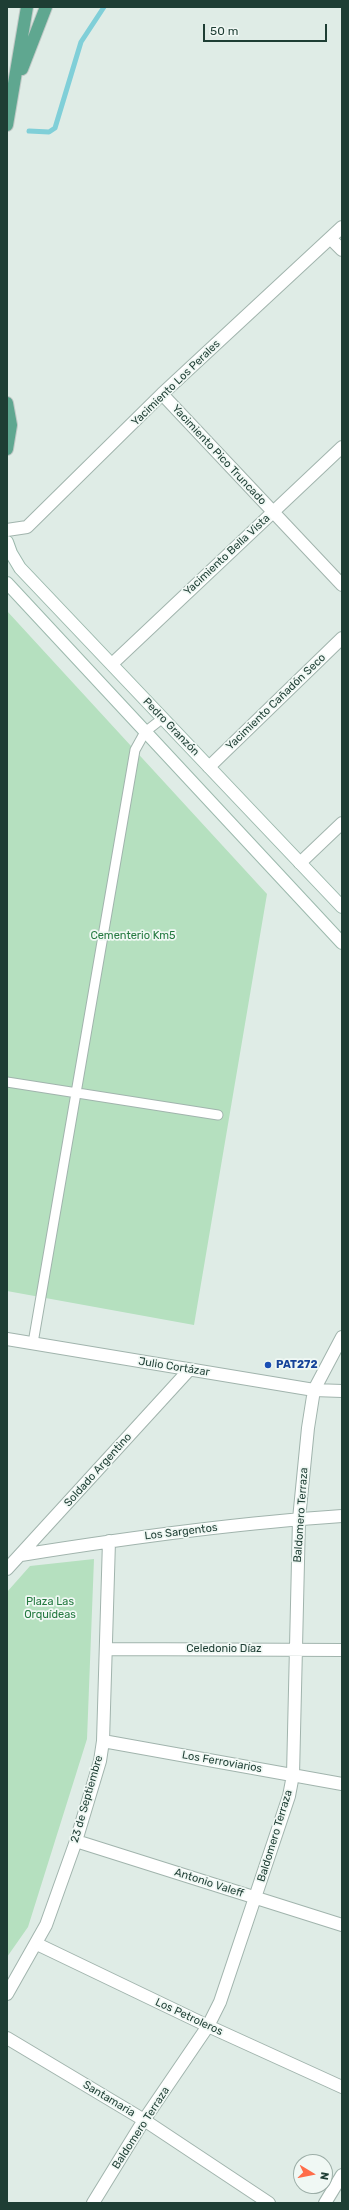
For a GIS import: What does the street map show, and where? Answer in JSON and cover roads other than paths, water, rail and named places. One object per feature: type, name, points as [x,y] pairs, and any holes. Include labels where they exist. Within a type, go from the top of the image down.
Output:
[{"type":"main road","points":[[7,125],[28,7]]},
{"type":"main road","points":[[12,96],[46,7]]},
{"type":"main road","points":[[7,403],[11,425],[7,449]]},
{"type":"street","name":"Yacimiento Los Perales","points":[[7,530],[27,528],[162,394],[342,227]]},
{"type":"street","points":[[330,238],[342,250]]},
{"type":"street","name":"Yacimiento Pico Truncado","points":[[162,394],[342,585]]},
{"type":"street","name":"Yacimiento Bella Vista","points":[[112,664],[342,447]]},
{"type":"street","name":"Pedro Granzón","points":[[7,542],[11,553],[20,568],[342,907]]},
{"type":"street","name":"Pedro Granzón","points":[[7,584],[342,943]]},
{"type":"street","name":"Yacimiento Cañadón Seco","points":[[210,767],[342,638]]},
{"type":"street","points":[[300,863],[342,823]]},
{"type":"street","name":"Baldomero Terraza","points":[[93,2203],[144,2120],[208,2026],[220,2002],[289,1796],[293,1775],[299,1519],[308,1428],[314,1390],[342,1337]]},
{"type":"street","name":"Julio Cortázar","points":[[7,1339],[314,1390],[342,1391]]},
{"type":"street","name":"Soldado Argentino","points":[[7,1569],[189,1370]]},
{"type":"street","name":"Los Sargentos","points":[[21,1555],[109,1541],[299,1519],[342,1516]]},
{"type":"street","name":"23 de Septiembre","points":[[7,1994],[46,1925],[76,1841],[100,1761],[103,1741],[109,1541]]},
{"type":"street","name":"Celedonio Díaz","points":[[106,1649],[342,1650]]},
{"type":"street","name":"Los Ferroviarios","points":[[103,1741],[342,1784]]},
{"type":"street","name":"Antonio Valeff","points":[[76,1841],[342,1926]]},
{"type":"street","name":"Los Petroleros","points":[[36,1944],[208,2026],[342,2086]]},
{"type":"street","name":"Santamaria","points":[[7,2038],[144,2120],[269,2203]]},
{"type":"street","points":[[325,2203],[342,2175]]},
{"type":"lane","points":[[33,1343],[135,750],[145,732],[163,718]]},
{"type":"lane","points":[[7,1082],[218,1115]]},
{"type":"waterway","points":[[29,131],[49,132],[55,128],[81,42],[104,7]]},
{"type":"place","name":"PAT272","points":[[268,1365]]},
{"type":"park label","name":"Cementerio Km5","points":[[133,936]]},
{"type":"park label","name":"Plaza Las Orquídeas","points":[[50,1608]]}]
